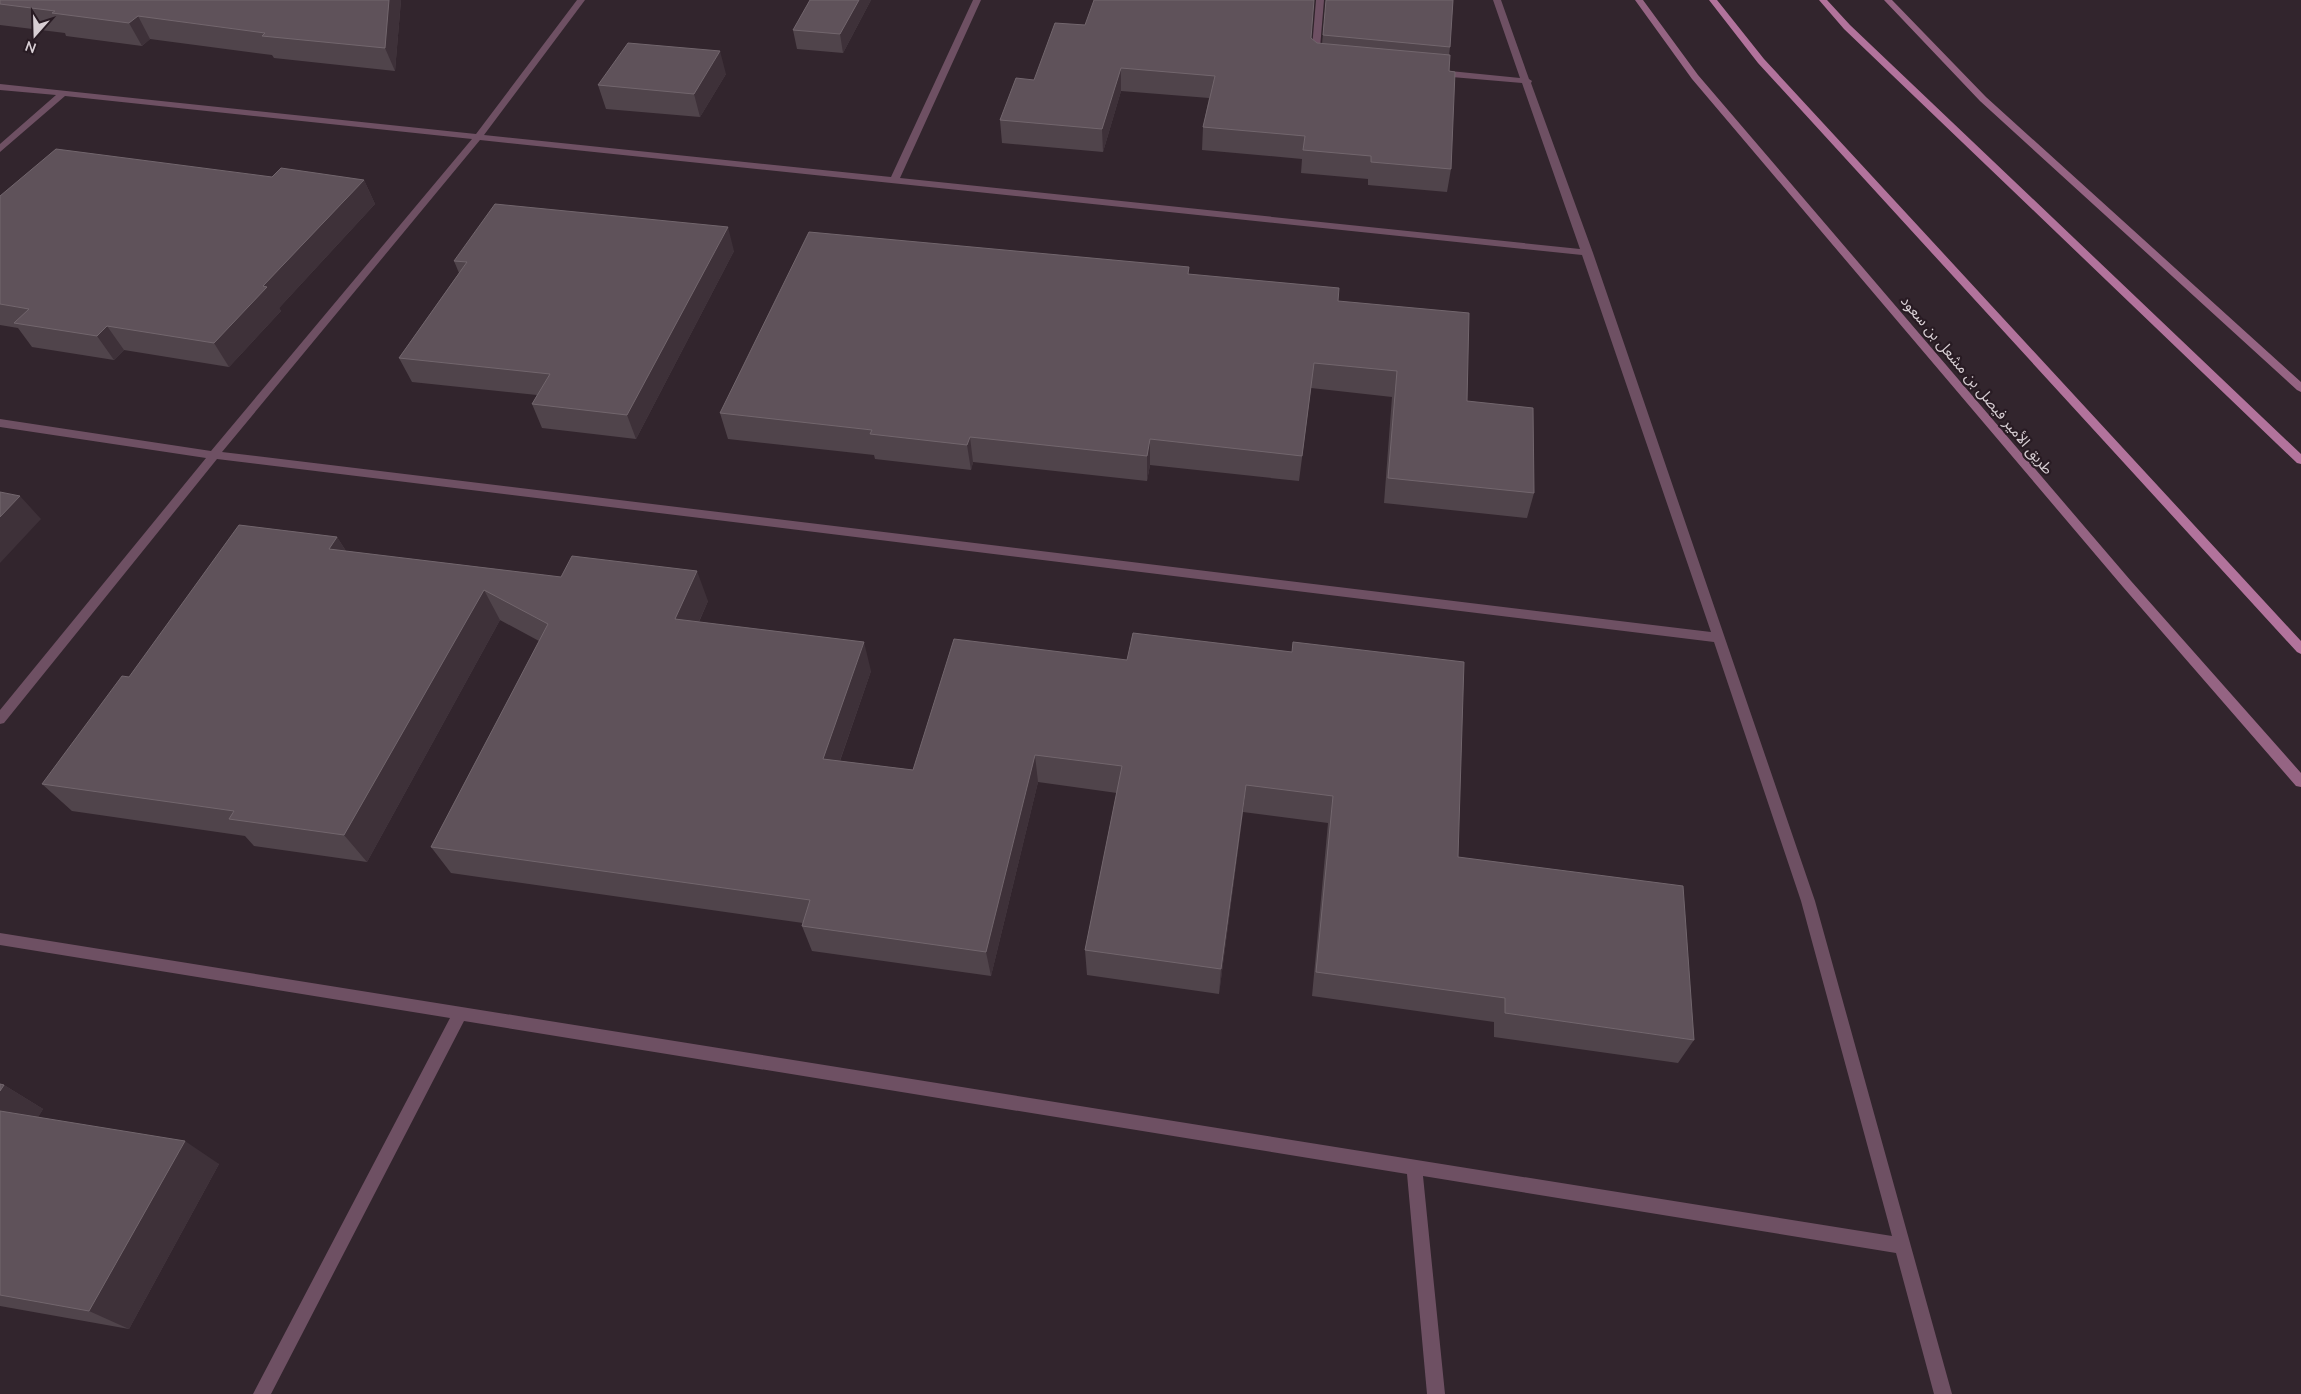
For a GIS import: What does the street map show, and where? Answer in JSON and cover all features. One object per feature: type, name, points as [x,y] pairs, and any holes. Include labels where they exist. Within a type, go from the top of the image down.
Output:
[{"type":"main road","name":"طريق الأمير فيصل بن مشعل بن سعود","points":[[1639,0],[1695,77],[2127,584],[2301,782]]},
{"type":"main road","points":[[1713,0],[1761,61],[2301,649]]},
{"type":"main road","points":[[1823,0],[1847,27],[2301,460]]},
{"type":"main road","points":[[1888,0],[1983,99],[2301,388]]},
{"type":"street","points":[[0,719],[214,455],[479,136],[581,0]]},
{"type":"street","points":[[895,179],[977,0]]},
{"type":"street","points":[[1320,0],[1314,61],[1324,62]]},
{"type":"street","points":[[1497,0],[1528,81],[1588,253],[1808,901],[1942,1394]]},
{"type":"street","points":[[1431,72],[1528,81]]},
{"type":"street","points":[[0,87],[895,179],[1588,253]]},
{"type":"street","points":[[0,149],[62,94]]},
{"type":"street","points":[[0,423],[214,455],[1719,638]]},
{"type":"street","points":[[0,939],[1902,1246]]},
{"type":"street","points":[[262,1394],[460,1013]]},
{"type":"street","points":[[1414,1168],[1436,1394]]},
{"type":"building","points":[[0,0],[389,0],[385,48],[262,36],[265,33],[138,16],[129,23],[0,4]]},
{"type":"building","points":[[810,0],[859,0],[840,34],[793,30]]},
{"type":"building","points":[[1094,0],[1314,0],[1311,38],[1317,43],[1450,55],[1449,71],[1455,72],[1451,169],[1371,162],[1371,156],[1303,150],[1305,136],[1203,127],[1215,76],[1121,68],[1102,129],[1000,120],[1016,78],[1034,80],[1055,23],[1085,25]]},
{"type":"building","points":[[1326,0],[1453,0],[1450,47],[1323,35]]},
{"type":"building","points":[[628,43],[720,51],[694,94],[598,85]]},
{"type":"building","points":[[56,149],[272,177],[281,168],[364,180],[263,286],[267,287],[214,343],[107,326],[97,336],[14,323],[29,309],[0,304],[0,196]]},
{"type":"building","points":[[495,204],[728,227],[627,415],[532,404],[550,374],[399,358],[467,262],[454,261]]},
{"type":"building","points":[[809,232],[1189,267],[1188,274],[1339,288],[1338,301],[1469,313],[1467,401],[1533,408],[1534,493],[1388,478],[1397,371],[1314,363],[1302,456],[1150,439],[1147,456],[970,437],[967,445],[870,434],[872,430],[720,413]]},
{"type":"building","points":[[0,492],[20,496],[0,517]]},
{"type":"building","points":[[239,525],[337,537],[329,549],[561,577],[572,556],[697,571],[675,619],[864,642],[823,759],[913,770],[954,639],[1127,660],[1133,633],[1292,652],[1293,642],[1464,662],[1458,857],[1683,886],[1694,1040],[1505,1013],[1505,998],[1316,972],[1333,796],[1246,785],[1221,969],[1085,950],[1122,766],[1035,755],[986,952],[802,926],[810,900],[431,847],[548,624],[484,590],[344,835],[229,819],[234,811],[42,784],[122,676],[129,677]]},
{"type":"building","points":[[0,1111],[185,1141],[89,1311],[0,1295]]}]
